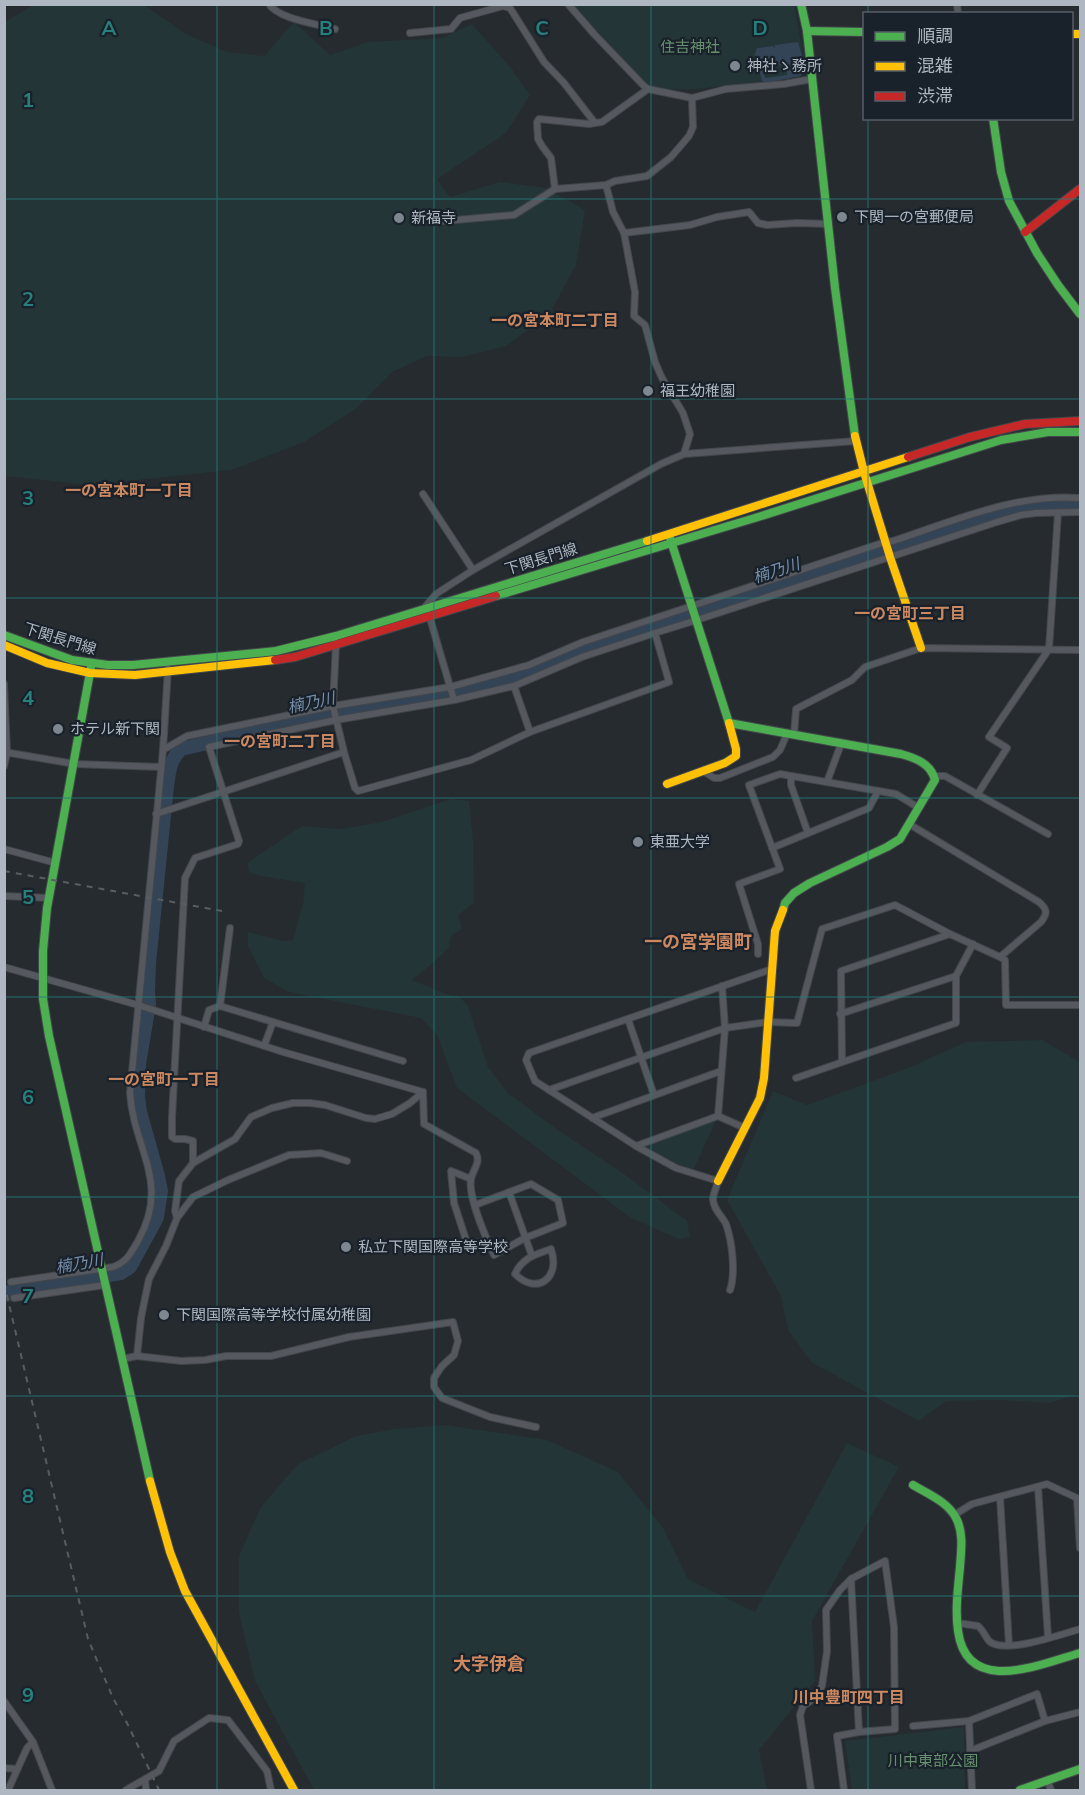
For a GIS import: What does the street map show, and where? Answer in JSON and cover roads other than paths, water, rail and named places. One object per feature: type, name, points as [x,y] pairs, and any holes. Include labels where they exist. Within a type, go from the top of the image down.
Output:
[{"type":"street","points":[[269,4],[273,11],[282,15],[335,29]]},
{"type":"street","points":[[568,4],[648,89],[692,98],[726,90],[812,79]]},
{"type":"street","points":[[801,4],[807,31],[835,288],[856,441],[889,555],[921,648]]},
{"type":"street","points":[[410,33],[451,29],[460,18],[503,6],[510,8],[544,62],[596,123]]},
{"type":"street","points":[[807,31],[863,32]]},
{"type":"street","points":[[555,189],[551,158],[538,139],[537,122],[539,119],[589,124],[602,122],[648,89]]},
{"type":"street","points":[[444,221],[514,215],[555,189],[606,185],[647,176],[671,157],[689,136],[693,127],[692,98]]},
{"type":"street","points":[[993,120],[1001,172],[1014,212],[1058,285],[1080,314]]},
{"type":"street","points":[[606,185],[613,212],[624,233],[635,292],[634,316],[645,325],[655,362],[682,413],[690,434],[684,454]]},
{"type":"street","points":[[1026,232],[1080,189]]},
{"type":"street","points":[[624,233],[690,225],[749,212],[758,223],[767,225],[829,224]]},
{"type":"street","name":"下関長門線","points":[[4,635],[91,669],[276,651],[426,612],[670,538],[864,472],[1003,428],[1025,424],[1080,421]]},
{"type":"street","name":"下関長門線","points":[[670,538],[810,501],[1001,440],[1048,432],[1080,432]]},
{"type":"street","points":[[454,700],[426,612],[436,594],[473,570],[661,464],[684,454],[856,441]]},
{"type":"street","points":[[423,494],[473,570]]},
{"type":"street","points":[[163,750],[187,736],[333,706],[450,687],[530,665],[583,642],[1011,503],[1049,497],[1080,498]]},
{"type":"street","points":[[193,1163],[193,1141],[172,1137],[185,878],[195,858],[238,844],[239,841],[209,747],[336,720],[454,700],[514,686],[582,657],[889,555],[1021,515],[1080,512]]},
{"type":"street","points":[[977,795],[1007,748],[989,737],[1049,649],[1058,513]]},
{"type":"street","points":[[666,784],[725,763],[736,756],[729,723],[670,538]]},
{"type":"street","name":"下関長門線","points":[[4,645],[47,663],[135,675],[296,657],[426,612]]},
{"type":"street","points":[[336,636],[333,706],[344,752],[355,788],[358,791],[471,760],[530,732],[669,682],[655,633]]},
{"type":"street","points":[[703,771],[714,778],[720,778],[773,757],[790,734],[796,709],[852,680],[865,667],[921,648],[1080,650]]},
{"type":"street","points":[[11,1282],[102,1269],[121,1264],[128,1258],[145,1226],[152,1194],[151,1176],[135,1128],[131,1103],[131,1070],[163,750],[169,662]]},
{"type":"street","points":[[91,669],[49,898],[43,951],[43,999],[49,1036],[152,1492],[170,1552],[185,1591],[294,1791]]},
{"type":"street","points":[[4,684],[6,752],[4,766]]},
{"type":"street","points":[[514,686],[530,732]]},
{"type":"street","points":[[729,723],[907,756],[930,768],[934,776],[933,785],[900,838],[887,847],[794,893],[785,903],[777,924],[764,1078],[760,1098],[718,1181],[713,1199],[725,1224],[731,1251],[734,1269],[730,1290]]},
{"type":"street","points":[[827,782],[841,744]]},
{"type":"street","points":[[6,752],[75,764],[161,767]]},
{"type":"street","points":[[156,814],[344,752]]},
{"type":"street","points":[[758,954],[758,944],[739,884],[780,869],[749,785],[780,774],[896,794],[919,808]]},
{"type":"street","points":[[791,776],[791,785],[808,833]]},
{"type":"street","points":[[934,776],[945,776],[1048,834]]},
{"type":"street","points":[[772,848],[869,808],[878,791]]},
{"type":"street","points":[[909,824],[1044,907],[1046,912],[1041,922],[1000,957]]},
{"type":"street","points":[[4,849],[56,864]]},
{"type":"street","points":[[4,896],[49,898]]},
{"type":"street","points":[[549,1090],[725,1028],[767,1022],[797,1023],[822,929],[895,905],[1005,960],[1006,1005],[1080,1005]]},
{"type":"street","points":[[220,1006],[230,928]]},
{"type":"street","points":[[842,1062],[841,971],[950,934]]},
{"type":"street","points":[[796,1078],[956,1023],[956,976],[973,944]]},
{"type":"street","points":[[4,967],[138,1005],[264,1046],[423,1092]]},
{"type":"street","points":[[718,1181],[676,1168],[636,1146],[535,1081],[526,1060],[530,1053],[772,969]]},
{"type":"street","points":[[840,1014],[956,976]]},
{"type":"street","points":[[718,1116],[725,1028],[722,986]]},
{"type":"street","points":[[204,1027],[209,1010],[220,1006],[403,1061]]},
{"type":"street","points":[[264,1046],[273,1022]]},
{"type":"street","points":[[629,1022],[654,1095]]},
{"type":"street","points":[[592,1118],[721,1071]]},
{"type":"street","points":[[177,1218],[175,1211],[179,1181],[193,1163],[236,1139],[251,1117],[272,1108],[293,1103],[310,1103],[375,1119],[410,1103],[423,1092]]},
{"type":"street","points":[[423,1092],[424,1124],[476,1153],[477,1167],[471,1179],[475,1205],[494,1255],[525,1238],[563,1223],[558,1200],[531,1184],[475,1205]]},
{"type":"street","points":[[636,1146],[718,1116],[745,1128]]},
{"type":"street","points":[[137,1356],[141,1318],[149,1279],[177,1218],[193,1197],[290,1155],[321,1153],[347,1161]]},
{"type":"street","points":[[471,1179],[451,1171],[454,1203],[468,1246],[487,1239]]},
{"type":"street","points":[[509,1192],[532,1256]]},
{"type":"street","points":[[551,1249],[555,1261],[552,1274],[544,1282],[531,1284],[515,1274],[519,1264],[532,1256],[551,1249]]},
{"type":"street","points":[[14,1298],[105,1285]]},
{"type":"street","points":[[122,1359],[137,1356],[181,1360],[205,1360],[226,1356],[271,1356],[349,1336],[453,1322],[458,1341],[454,1355],[442,1366],[434,1378],[434,1387],[442,1398],[490,1417],[536,1427]]},
{"type":"street","points":[[954,1515],[972,1504],[1047,1484],[1079,1498],[1080,1548]]},
{"type":"street","points":[[913,1485],[946,1506],[954,1515],[960,1528],[958,1623],[960,1641],[974,1663],[992,1671],[1018,1669],[1080,1653]]},
{"type":"street","points":[[1038,1487],[1048,1637]]},
{"type":"street","points":[[1000,1497],[1009,1645]]},
{"type":"street","points":[[811,1791],[801,1715],[803,1706],[815,1698],[822,1686],[827,1651],[826,1610],[851,1579],[885,1562],[894,1627],[895,1729],[837,1736],[844,1791]]},
{"type":"street","points":[[851,1579],[859,1732]]},
{"type":"street","points":[[958,1623],[978,1626],[990,1641],[998,1645],[1009,1645],[1080,1629]]},
{"type":"street","points":[[914,1726],[969,1721],[1037,1694],[1045,1721]]},
{"type":"street","points":[[4,1701],[33,1742],[52,1791]]},
{"type":"street","points":[[970,1751],[1045,1721],[1080,1712]]},
{"type":"street","points":[[126,1791],[159,1771],[174,1741],[209,1718],[228,1720],[267,1771],[271,1791]]},
{"type":"street","points":[[969,1721],[972,1791]]},
{"type":"street","points":[[8,1791],[27,1748],[33,1742]]},
{"type":"street","points":[[4,1768],[17,1768]]},
{"type":"street","points":[[1020,1791],[1080,1769]]},
{"type":"street","points":[[146,1780],[146,1791]]},
{"type":"street","points":[[1047,1780],[1052,1791]]},
{"type":"water","points":[[798,42],[802,56],[795,57],[796,61],[802,58],[803,73],[800,76],[766,83],[762,81],[755,54],[757,48],[773,46],[775,48],[775,45]],"holes":[[[775,57],[776,64],[787,67],[787,75],[765,78],[762,66],[774,64]]]},
{"type":"waterway","name":"楠乃川","points":[[4,1293],[121,1273],[130,1267],[157,1217],[161,1191],[140,1112],[139,1064],[149,1004],[149,963],[169,771],[181,749],[329,715],[502,682],[545,667],[569,655],[1012,510],[1080,504]]},
{"type":"tunnel","points":[[4,1299],[14,1298]]},
{"type":"railway","points":[[4,871],[222,911]]},
{"type":"railway","points":[[4,1283],[88,1639],[113,1698],[159,1790]]},
{"type":"place","name":"神社ゝ務所","points":[[735,66]]},
{"type":"place","name":"下関一の宮郵便局","points":[[842,217]]},
{"type":"place","name":"新福寺","points":[[399,218]]},
{"type":"place","name":"福王幼稚園","points":[[648,391]]},
{"type":"place","name":"ホテル新下関","points":[[58,729]]},
{"type":"place","name":"東亜大学","points":[[638,842]]},
{"type":"place","name":"私立下関国際高等学校","points":[[346,1247]]},
{"type":"place","name":"下関国際高等学校付属幼稚園","points":[[164,1315]]},
{"type":"district","name":"一の宮本町二丁目","points":[[555,320]]},
{"type":"district","name":"一の宮本町一丁目","points":[[129,490]]},
{"type":"district","name":"一の宮町三丁目","points":[[910,613]]},
{"type":"district","name":"一の宮町二丁目","points":[[280,741]]},
{"type":"district","name":"一の宮学園町","points":[[698,942]]},
{"type":"district","name":"一の宮町一丁目","points":[[164,1079]]},
{"type":"district","name":"大字伊倉","points":[[489,1664]]},
{"type":"district","name":"川中豊町四丁目","points":[[849,1697]]},
{"type":"park label","name":"住吉神社","points":[[690,47]]},
{"type":"park label","name":"川中東部公園","points":[[933,1761]]}]
